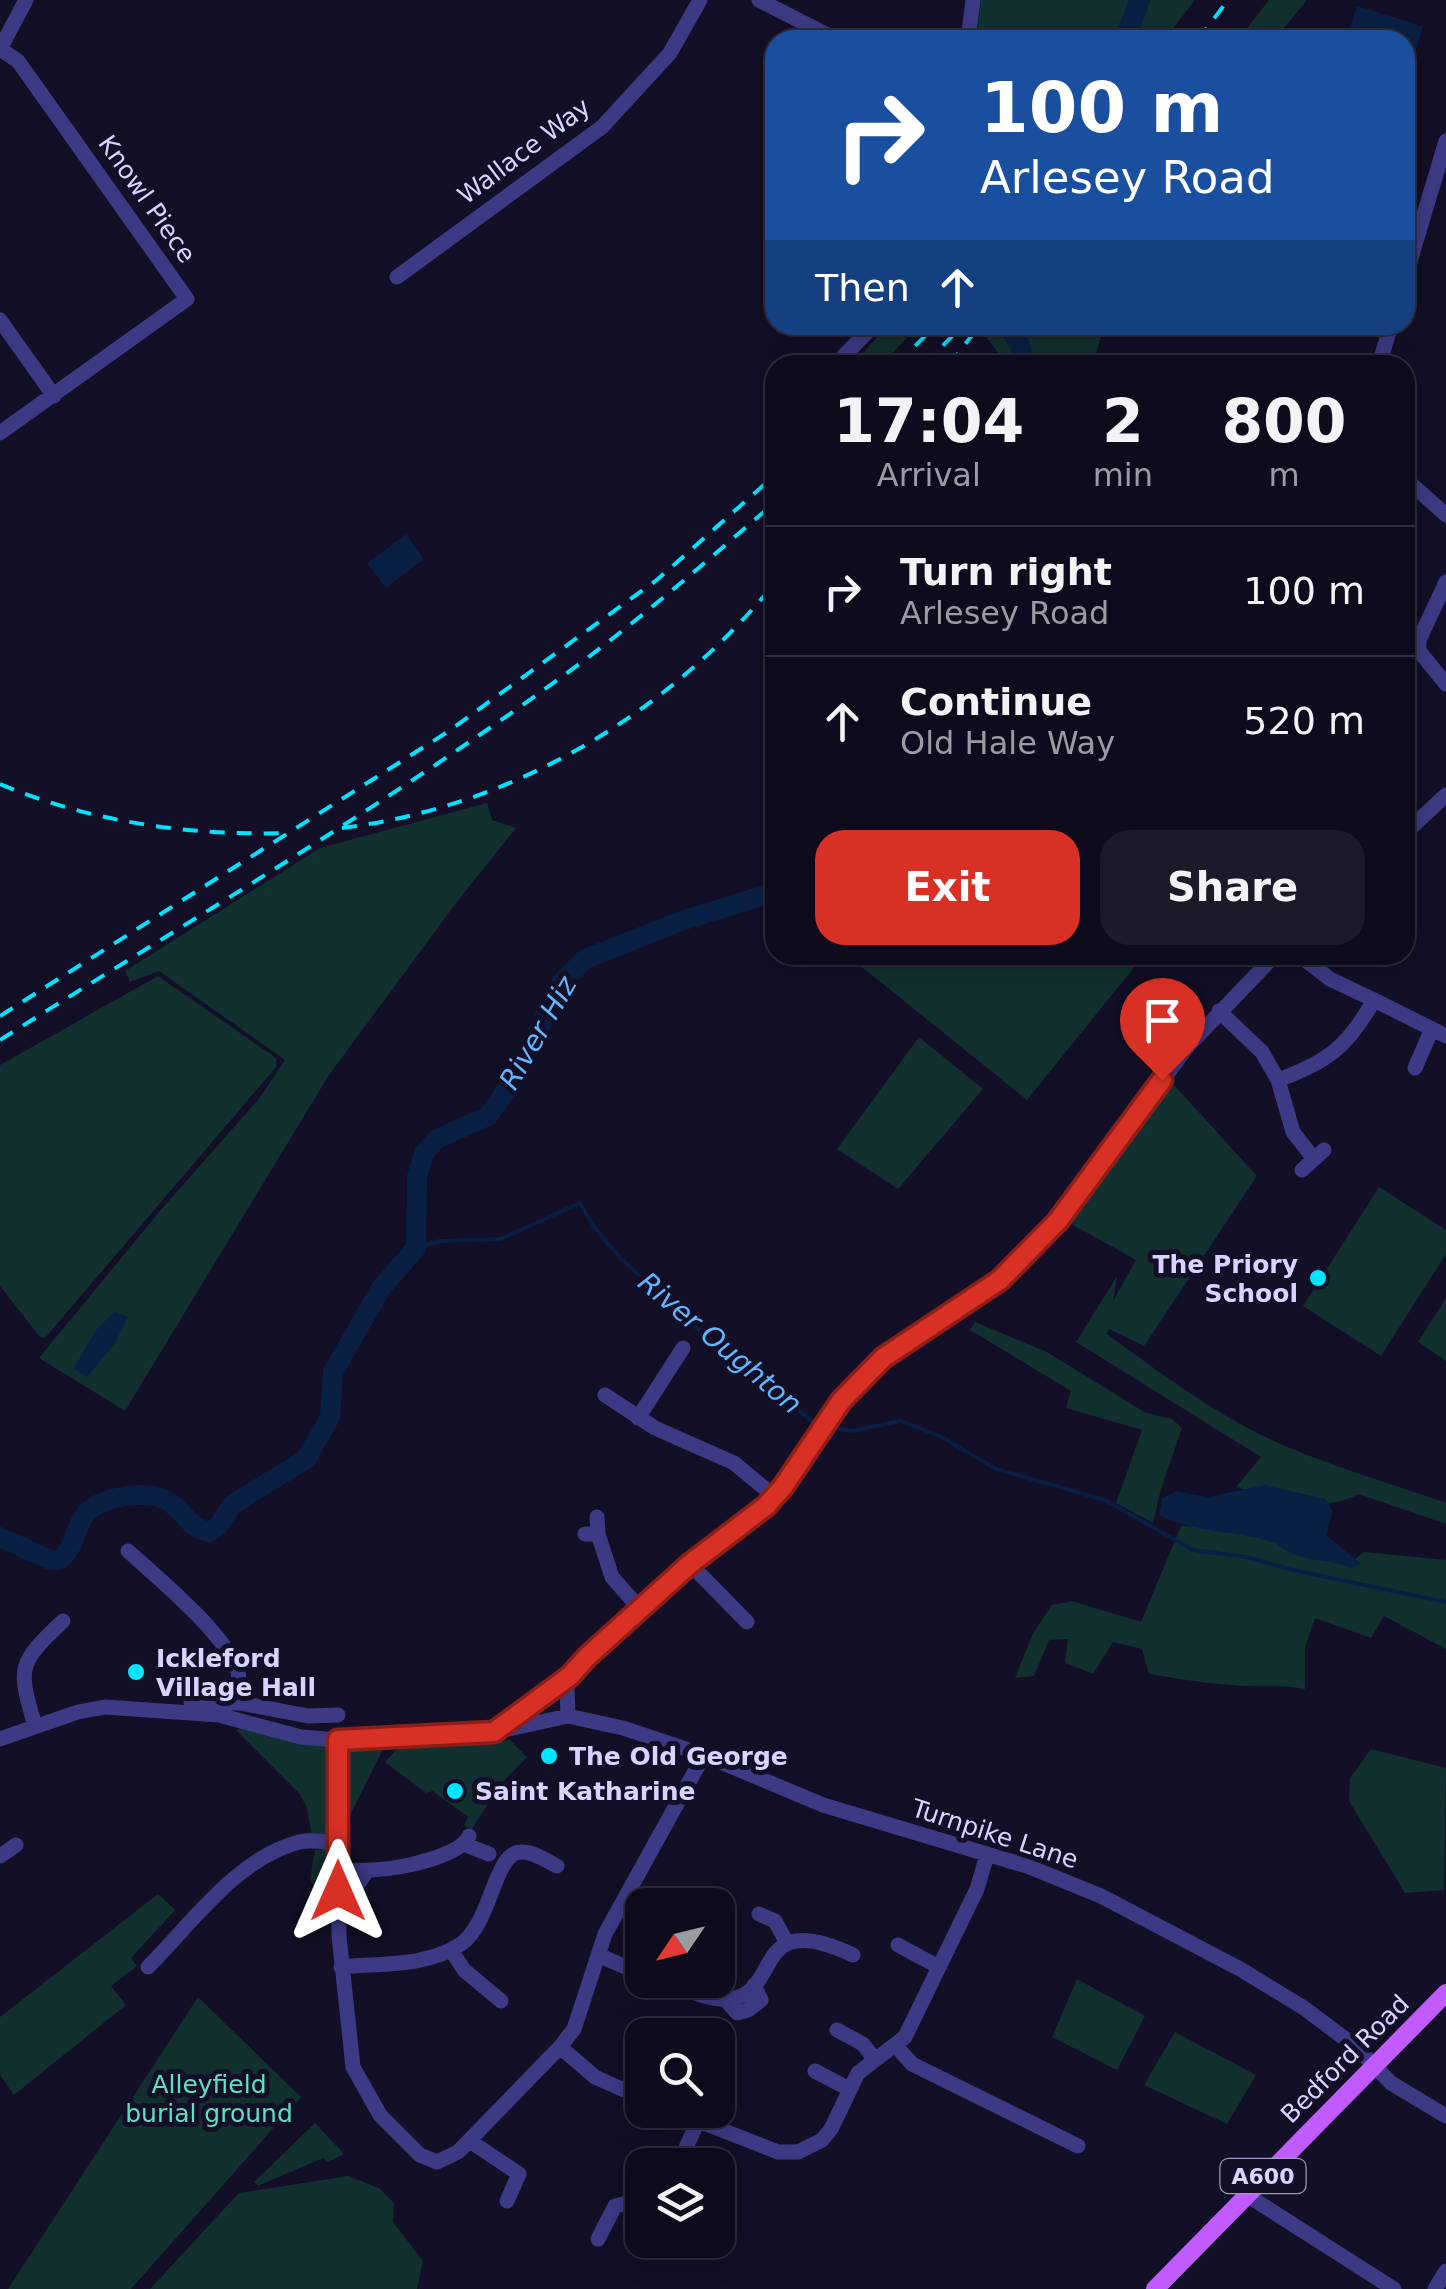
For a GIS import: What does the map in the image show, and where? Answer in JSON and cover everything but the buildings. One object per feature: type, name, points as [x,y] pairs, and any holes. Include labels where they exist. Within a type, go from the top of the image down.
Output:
[{"type":"main road","name":"Bedford Road","points":[[1155,2289],[1446,1994]]},
{"type":"street","points":[[0,49],[26,0]]},
{"type":"street","name":"Wallace Way","points":[[397,278],[602,127],[670,53],[700,0]]},
{"type":"street","points":[[759,0],[818,30]]},
{"type":"street","points":[[969,30],[972,0]]},
{"type":"street","name":"Knowl Piece","points":[[0,49],[18,61],[187,299],[0,433]]},
{"type":"street","points":[[1415,244],[1446,140]]},
{"type":"street","points":[[0,320],[54,396]]},
{"type":"street","points":[[845,355],[864,335]]},
{"type":"street","points":[[1415,487],[1446,515]]},
{"type":"street","points":[[1446,582],[1419,640],[1419,651],[1446,684]]},
{"type":"street","points":[[1415,824],[1446,795]]},
{"type":"street","points":[[494,1732],[570,1676],[690,1564],[775,1496],[841,1401],[883,1358],[980,1296],[1058,1221],[1162,1080],[1219,1011],[1265,965]]},
{"type":"street","points":[[1311,965],[1330,979],[1439,1034],[1415,1068]]},
{"type":"street","points":[[1278,1080],[1318,1064],[1337,1050],[1358,1028],[1374,1000]]},
{"type":"street","points":[[1219,1011],[1262,1052],[1278,1080],[1293,1132],[1313,1160]]},
{"type":"street","points":[[638,1418],[683,1348]]},
{"type":"street","points":[[605,1395],[638,1418],[734,1463],[775,1496]]},
{"type":"street","points":[[596,1517],[592,1534],[612,1577],[640,1609]]},
{"type":"street","points":[[128,1550],[192,1610],[232,1659],[239,1675],[240,1703]]},
{"type":"street","points":[[690,1564],[747,1622]]},
{"type":"street","points":[[35,1726],[22,1684],[24,1669],[63,1622]]},
{"type":"street","points":[[192,1702],[240,1703],[301,1738],[338,1740],[494,1732],[568,1716],[570,1676]]},
{"type":"street","points":[[0,1739],[78,1712],[105,1707],[274,1720],[338,1715]]},
{"type":"street","name":"Turnpike Lane","points":[[568,1716],[623,1728],[704,1754],[823,1805],[1058,1877],[1167,1929],[1304,2008],[1356,2046],[1391,2083],[1446,2116]]},
{"type":"street","points":[[338,1740],[341,1966],[353,2068],[370,2102],[395,2132],[420,2155],[437,2162],[454,2156],[470,2141],[560,2047],[579,2020],[612,1921],[704,1754]]},
{"type":"street","points":[[338,1867],[366,1872],[423,1861],[468,1840],[489,1854]]},
{"type":"street","points":[[148,1967],[255,1864],[300,1842],[338,1844]]},
{"type":"street","points":[[0,1856],[16,1846]]},
{"type":"street","points":[[341,1966],[426,1959],[451,1950],[471,1936],[482,1921],[499,1871],[509,1856],[530,1853],[556,1866]]},
{"type":"street","points":[[716,2128],[769,2149],[798,2152],[816,2144],[831,2129],[858,2073],[905,2037],[977,1889],[988,1855]]},
{"type":"street","points":[[339,1915],[366,1872]]},
{"type":"street","points":[[759,1914],[775,1921],[787,1943]]},
{"type":"street","points":[[735,1998],[754,1986],[787,1943],[811,1940],[852,1955]]},
{"type":"street","points":[[898,1945],[939,1967]]},
{"type":"street","points":[[451,1950],[464,1970],[502,2002]]},
{"type":"street","points":[[598,1955],[625,1967]]},
{"type":"street","points":[[837,2030],[863,2044],[874,2059]]},
{"type":"street","points":[[896,2046],[912,2064],[1078,2146]]},
{"type":"street","points":[[560,2047],[595,2077],[625,2090]]},
{"type":"street","points":[[815,2071],[849,2089]]},
{"type":"street","points":[[470,2141],[519,2174],[507,2202]]},
{"type":"street","points":[[1245,2194],[1394,2289]]},
{"type":"street","points":[[598,2239],[615,2206],[625,2204]]},
{"type":"street","points":[[1435,2289],[1446,2272]]},
{"type":"green space","points":[[981,0],[1195,0],[1172,30],[977,30]]},
{"type":"green space","points":[[1269,0],[1307,0],[1282,30],[1246,30]]},
{"type":"green space","points":[[879,335],[910,335],[890,355],[861,355]]},
{"type":"green space","points":[[985,335],[1101,335],[1096,355],[1000,355]]},
{"type":"green space","points":[[487,803],[492,820],[516,828],[329,1075],[125,1411],[39,1358],[258,1100],[285,1060],[159,971],[130,982],[125,971],[320,848]]},
{"type":"green space","points":[[859,965],[1136,965],[1027,1100]]},
{"type":"green space","points":[[158,976],[276,1058],[277,1066],[45,1338],[40,1337],[0,1286],[0,1065]]},
{"type":"green space","points":[[919,1037],[983,1089],[898,1189],[837,1149]]},
{"type":"green space","points":[[1173,1084],[1257,1176],[1144,1346],[1109,1329],[1107,1334],[1193,1395],[1261,1435],[1325,1462],[1446,1503],[1446,1524],[1359,1494],[1313,1504],[1236,1487],[1261,1457],[1076,1342],[1117,1276],[1113,1301],[1136,1260],[1066,1221]]},
{"type":"green space","points":[[1379,1187],[1446,1230],[1446,1254],[1381,1356],[1303,1306]]},
{"type":"green space","points":[[1446,1298],[1446,1361],[1418,1342]]},
{"type":"green space","points":[[975,1322],[1047,1352],[1146,1413],[1172,1419],[1182,1428],[1153,1523],[1116,1503],[1142,1430],[1066,1408],[1071,1391],[970,1330]]},
{"type":"green space","points":[[1181,1526],[1259,1531],[1352,1562],[1364,1552],[1446,1560],[1446,1649],[1384,1616],[1371,1638],[1315,1618],[1305,1647],[1305,1689],[1219,1684],[1149,1674],[1142,1649],[1113,1642],[1093,1674],[1065,1663],[1068,1639],[1049,1640],[1034,1676],[1015,1678],[1033,1633],[1052,1605],[1072,1601],[1141,1622]]},
{"type":"green space","points":[[241,1727],[385,1745],[344,1827],[334,1839],[312,1837],[300,1794],[236,1730]]},
{"type":"green space","points":[[510,1740],[527,1757],[500,1785],[471,1830],[464,1825],[468,1817],[433,1791],[426,1793],[385,1762],[402,1744]]},
{"type":"green space","points":[[1371,1749],[1446,1768],[1444,1890],[1405,1893],[1349,1801],[1350,1778]]},
{"type":"green space","points":[[335,1848],[336,1930],[310,1879],[315,1850]]},
{"type":"green space","points":[[158,1894],[175,1910],[131,1958],[137,1966],[111,1986],[126,2005],[14,2095],[0,2075],[0,2017]]},
{"type":"green space","points":[[1077,1979],[1145,2016],[1117,2070],[1052,2037]]},
{"type":"green space","name":"Alleyfield burial ground","points":[[198,1997],[301,2097],[131,2289],[8,2289]]},
{"type":"green space","points":[[1175,2032],[1256,2075],[1227,2124],[1144,2085]]},
{"type":"green space","points":[[315,2123],[344,2154],[328,2162],[323,2158],[258,2186],[254,2182]]},
{"type":"green space","points":[[348,2176],[379,2188],[394,2203],[393,2222],[423,2261],[417,2289],[150,2289],[239,2193]]},
{"type":"water","points":[[1357,6],[1423,26],[1415,53],[1415,30],[1349,30]]},
{"type":"water","points":[[406,534],[424,559],[386,588],[367,563]]},
{"type":"water","points":[[114,1312],[128,1317],[115,1343],[87,1377],[74,1368],[96,1330]]},
{"type":"water","points":[[1265,1485],[1326,1499],[1333,1512],[1326,1535],[1361,1564],[1351,1568],[1306,1558],[1272,1542],[1186,1525],[1159,1515],[1162,1499],[1176,1491],[1208,1497]]},
{"type":"waterway","name":"River Hiz","points":[[1128,30],[1140,0]]},
{"type":"waterway","name":"River Hiz","points":[[1014,335],[1022,355]]},
{"type":"waterway","name":"River Hiz","points":[[0,1537],[50,1560],[59,1560],[91,1509],[107,1501],[138,1495],[166,1500],[196,1527],[209,1532],[219,1525],[232,1505],[306,1459],[330,1417],[333,1372],[381,1288],[416,1248],[417,1177],[424,1153],[437,1139],[488,1116],[515,1078],[562,982],[585,959],[681,921],[765,895]]},
{"type":"waterway","name":"River Oughton","points":[[416,1248],[440,1241],[501,1239],[580,1203],[604,1240],[634,1271],[716,1344],[818,1426]]},
{"type":"waterway","name":"River Oughton","points":[[828,1427],[851,1431],[901,1421],[942,1437],[996,1469],[1105,1500],[1193,1550],[1246,1557],[1446,1602]]},
{"type":"railway","points":[[1206,30],[1228,0]]},
{"type":"railway","points":[[906,355],[926,335]]},
{"type":"railway","points":[[934,355],[953,335]]},
{"type":"railway","points":[[957,355],[972,335]]},
{"type":"railway","points":[[0,1016],[449,731],[658,579],[765,484]]},
{"type":"railway","points":[[0,1040],[285,862],[495,724],[618,634],[765,511]]},
{"type":"railway","points":[[342,828],[405,817],[466,799],[525,776],[582,747],[686,674],[765,594]]},
{"type":"railway","points":[[0,784],[69,808],[141,824],[214,832],[287,833]]},
{"type":"place","name":"The Priory School","points":[[1318,1278]]},
{"type":"place","name":"Ickleford Village Hall","points":[[136,1672]]},
{"type":"place","name":"The Old George","points":[[549,1756]]},
{"type":"place","name":"Saint Katharine","points":[[455,1791]]},
{"type":"route","points":[[338,1891],[338,1740],[494,1732],[570,1676],[690,1564],[766,1506],[841,1401],[883,1358],[1000,1280],[1058,1221],[1162,1080]]}]
